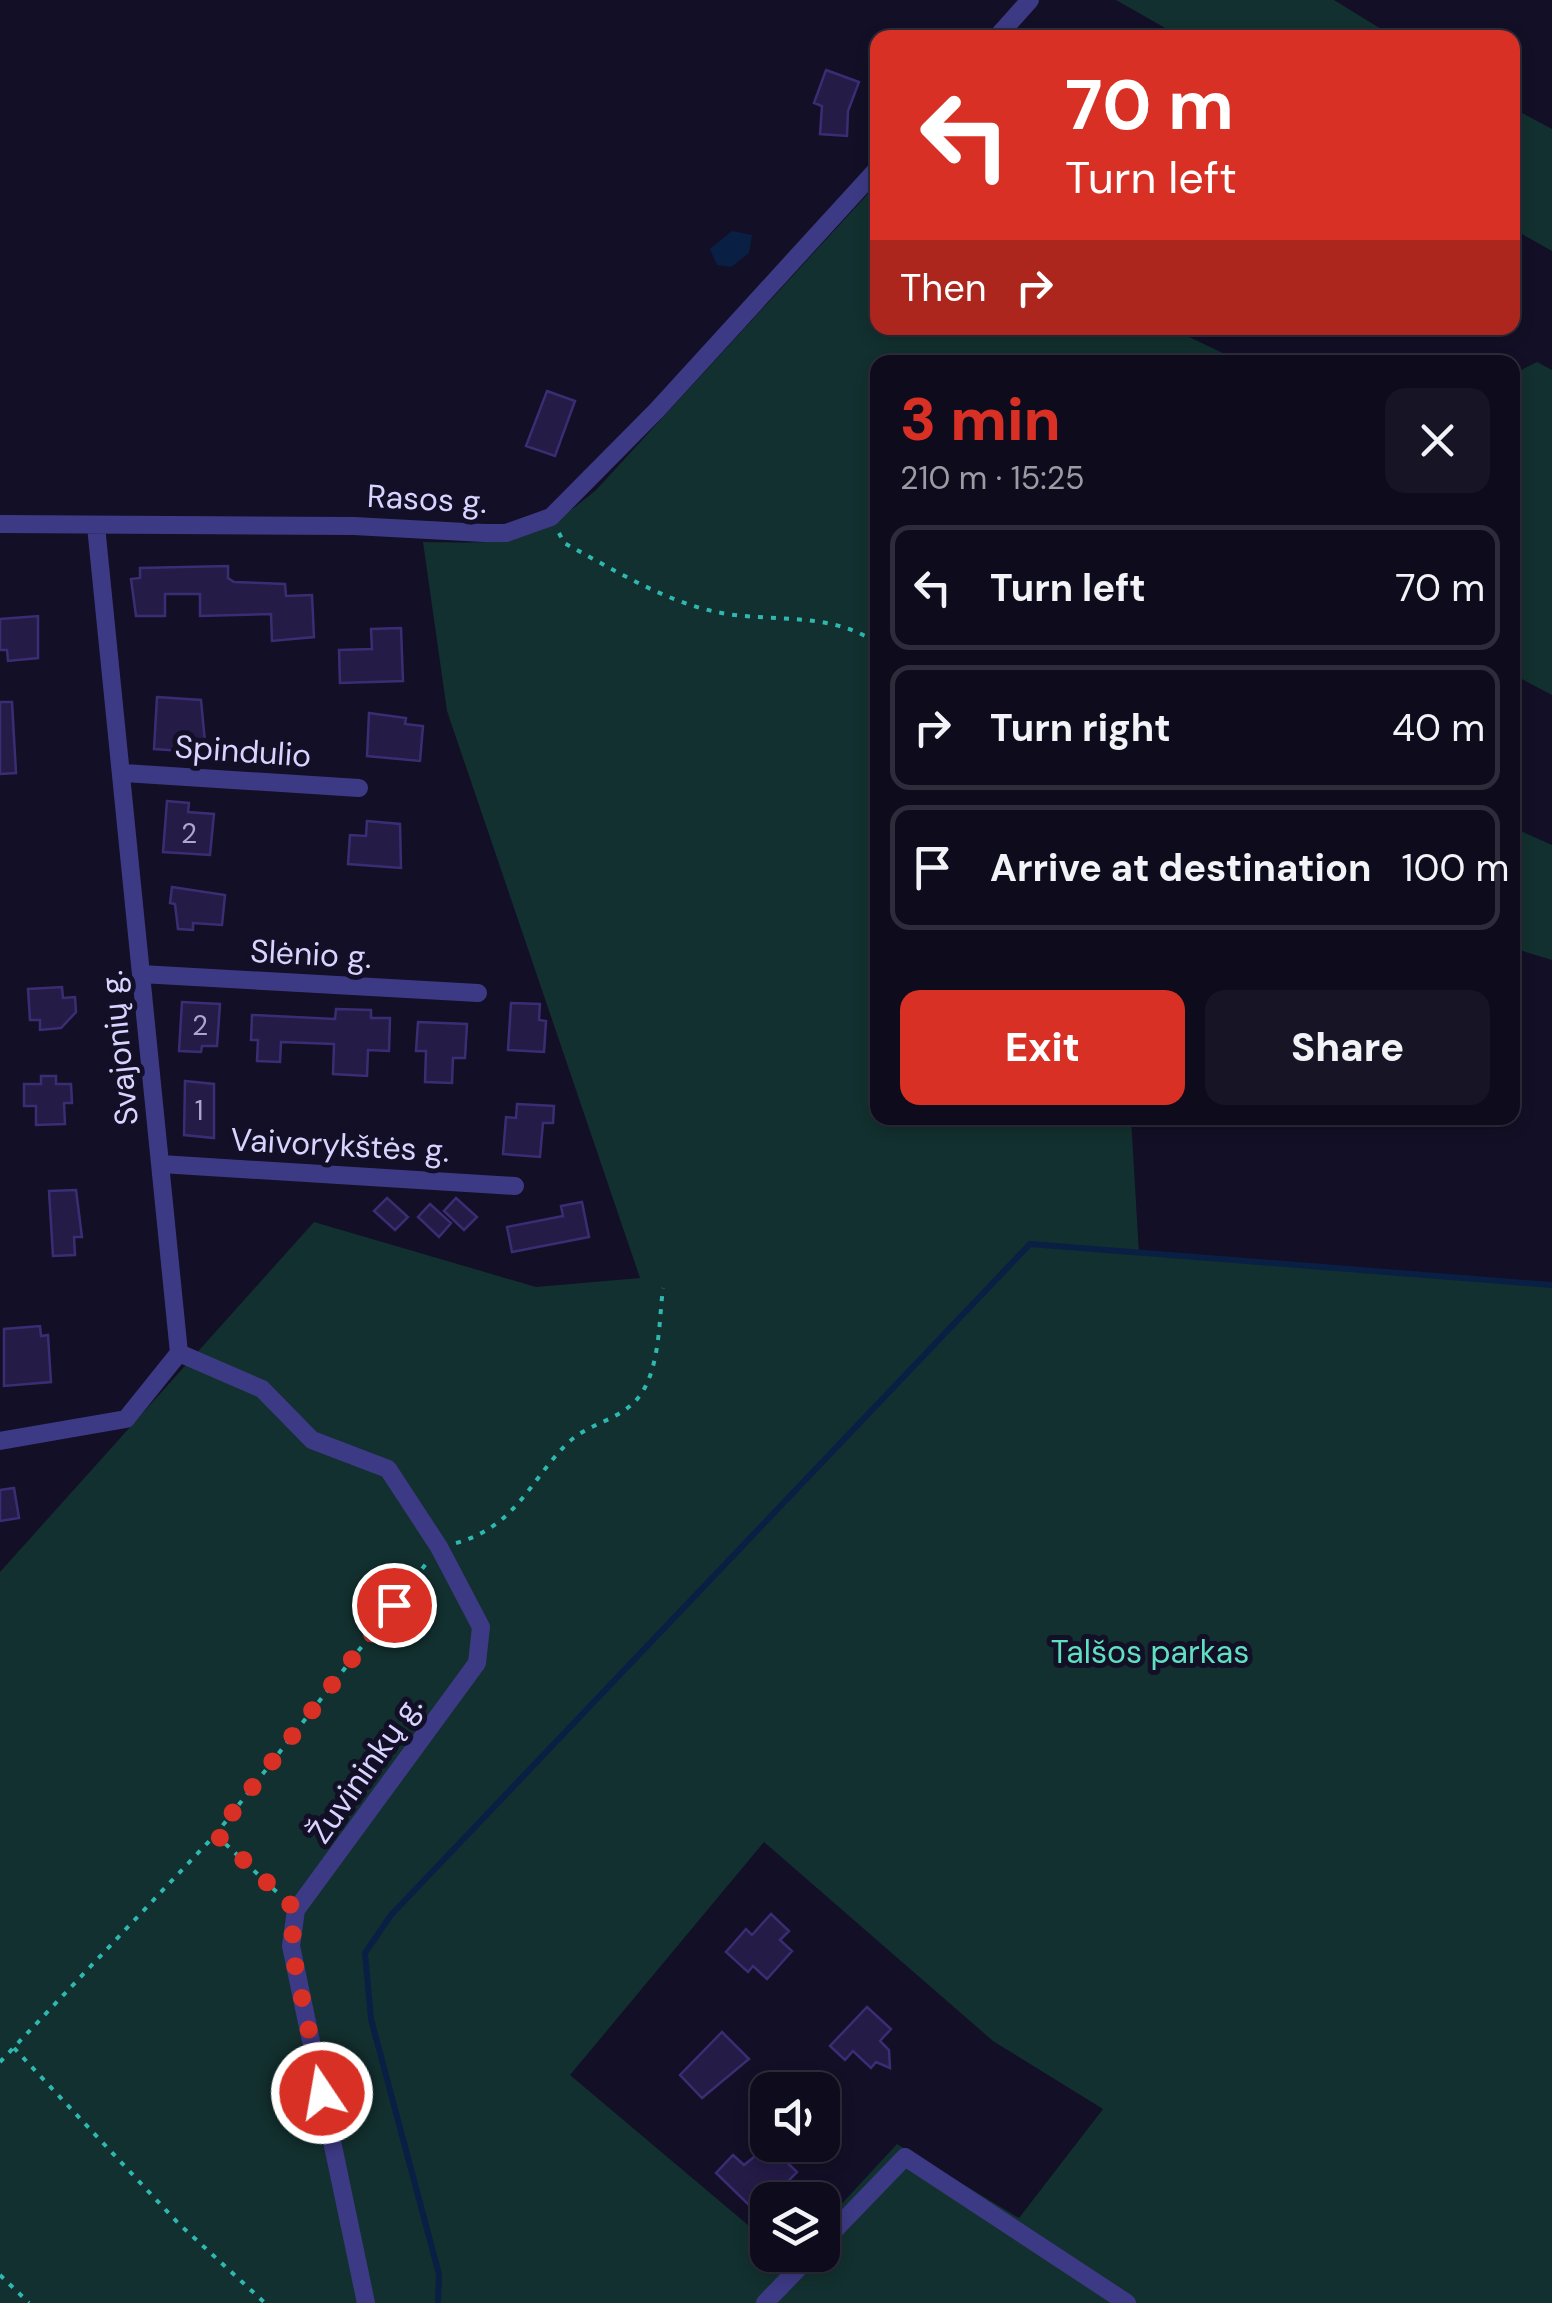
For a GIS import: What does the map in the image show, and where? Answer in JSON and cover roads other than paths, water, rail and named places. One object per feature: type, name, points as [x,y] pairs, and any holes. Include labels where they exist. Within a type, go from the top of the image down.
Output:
[{"type":"street","points":[[1003,30],[1030,0]]},
{"type":"street","name":"Rasos g.","points":[[0,524],[354,526],[484,533],[506,532],[551,517],[657,410],[870,177]]},
{"type":"street","name":"Svajonių g.","points":[[96,526],[124,774],[178,1353]]},
{"type":"street","name":"Spindulio","points":[[124,774],[359,788]]},
{"type":"street","name":"Slėnio g.","points":[[141,974],[478,993]]},
{"type":"street","name":"Vaivorykštės g.","points":[[161,1164],[515,1186]]},
{"type":"street","points":[[0,1441],[126,1419],[178,1353]]},
{"type":"street","name":"Žuvininkų g.","points":[[178,1353],[262,1389],[312,1440],[388,1468],[439,1547],[481,1627],[478,1663],[296,1910],[291,1946],[366,2303]]},
{"type":"street","points":[[840,2225],[905,2158],[1127,2303]]},
{"type":"street","points":[[764,2303],[794,2272]]},
{"type":"water","points":[[732,231],[752,235],[749,253],[731,267],[717,265],[710,249]]},
{"type":"waterway","points":[[438,2303],[439,2274],[371,2019],[365,1953],[391,1915],[1030,1244],[1552,1285]]},
{"type":"park label","name":"Talšos parkas","points":[[1150,1652]]}]
